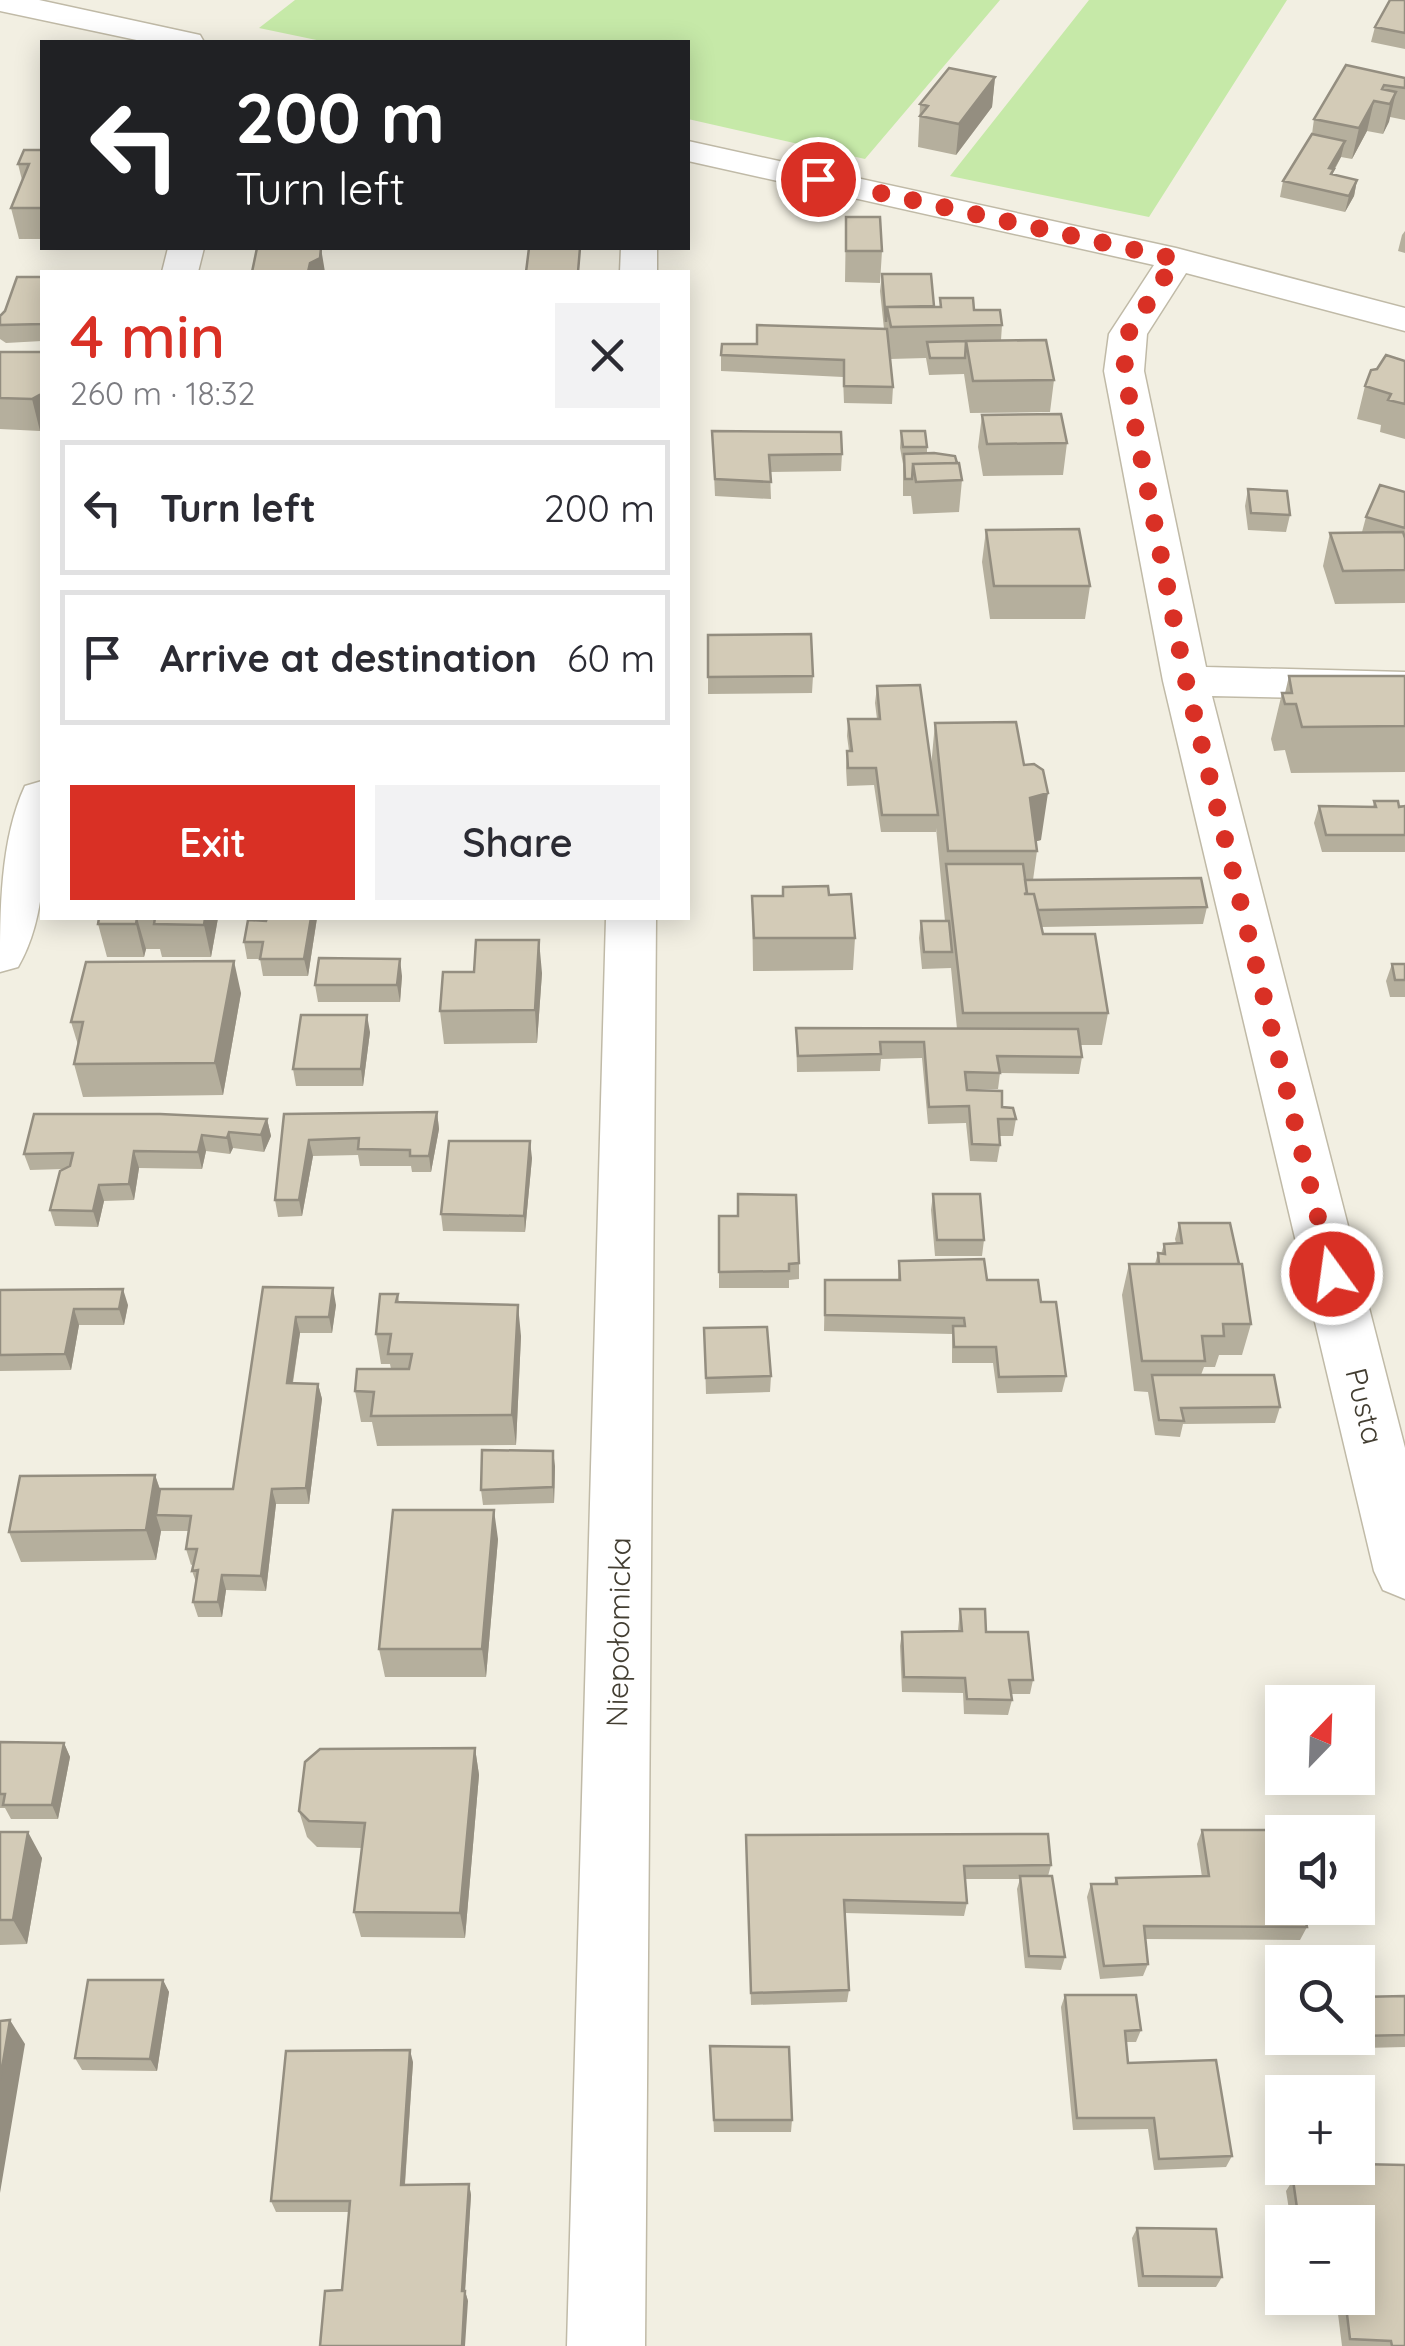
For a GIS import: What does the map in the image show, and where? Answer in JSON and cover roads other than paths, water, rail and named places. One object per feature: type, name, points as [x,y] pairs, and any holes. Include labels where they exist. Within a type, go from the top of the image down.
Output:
[{"type":"street","points":[[0,1],[179,40]]},
{"type":"street","points":[[690,151],[1176,259],[1405,320]]},
{"type":"street","name":"Pusta","points":[[1176,259],[1128,334],[1124,371],[1186,681],[1405,1571]]},
{"type":"street","points":[[1186,681],[1405,686]]},
{"type":"street","points":[[0,954],[40,804]]},
{"type":"street","name":"Niepołomicka","points":[[606,2346],[631,920]]}]
